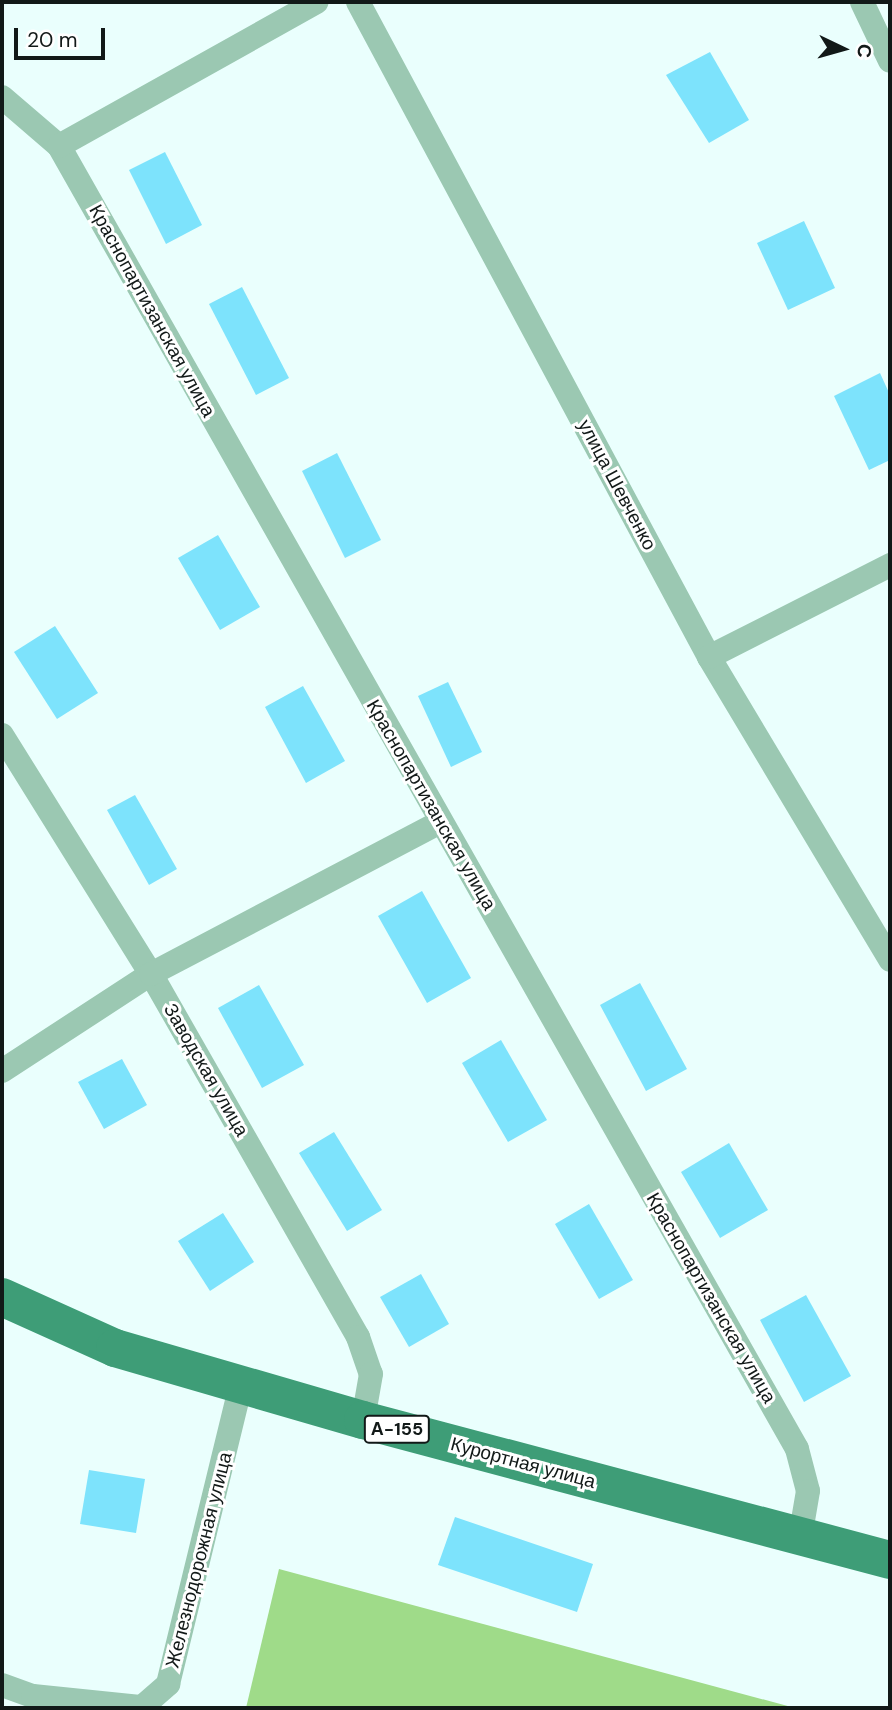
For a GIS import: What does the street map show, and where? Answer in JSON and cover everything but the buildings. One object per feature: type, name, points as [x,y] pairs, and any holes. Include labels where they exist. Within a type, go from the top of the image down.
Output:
[{"type":"main road","name":"Курортная улица","points":[[2,1297],[115,1348],[363,1420],[890,1560]]},
{"type":"street","points":[[59,146],[317,2]]},
{"type":"street","name":"улица Шевченко","points":[[358,2],[709,657],[890,960]]},
{"type":"street","points":[[862,2],[890,61]]},
{"type":"street","name":"Краснопартизанская улица","points":[[2,97],[59,146],[797,1449],[808,1491],[800,1538]]},
{"type":"street","points":[[709,657],[890,565]]},
{"type":"street","name":"Заводская улица","points":[[2,735],[151,974],[358,1337],[371,1374],[363,1420]]},
{"type":"street","points":[[2,1071],[151,974],[441,822]]},
{"type":"street","name":"Железнодорожная улица","points":[[2,1685],[33,1696],[142,1707],[168,1685],[241,1385]]},
{"type":"green space","points":[[279,1569],[795,1708],[246,1708]]}]
